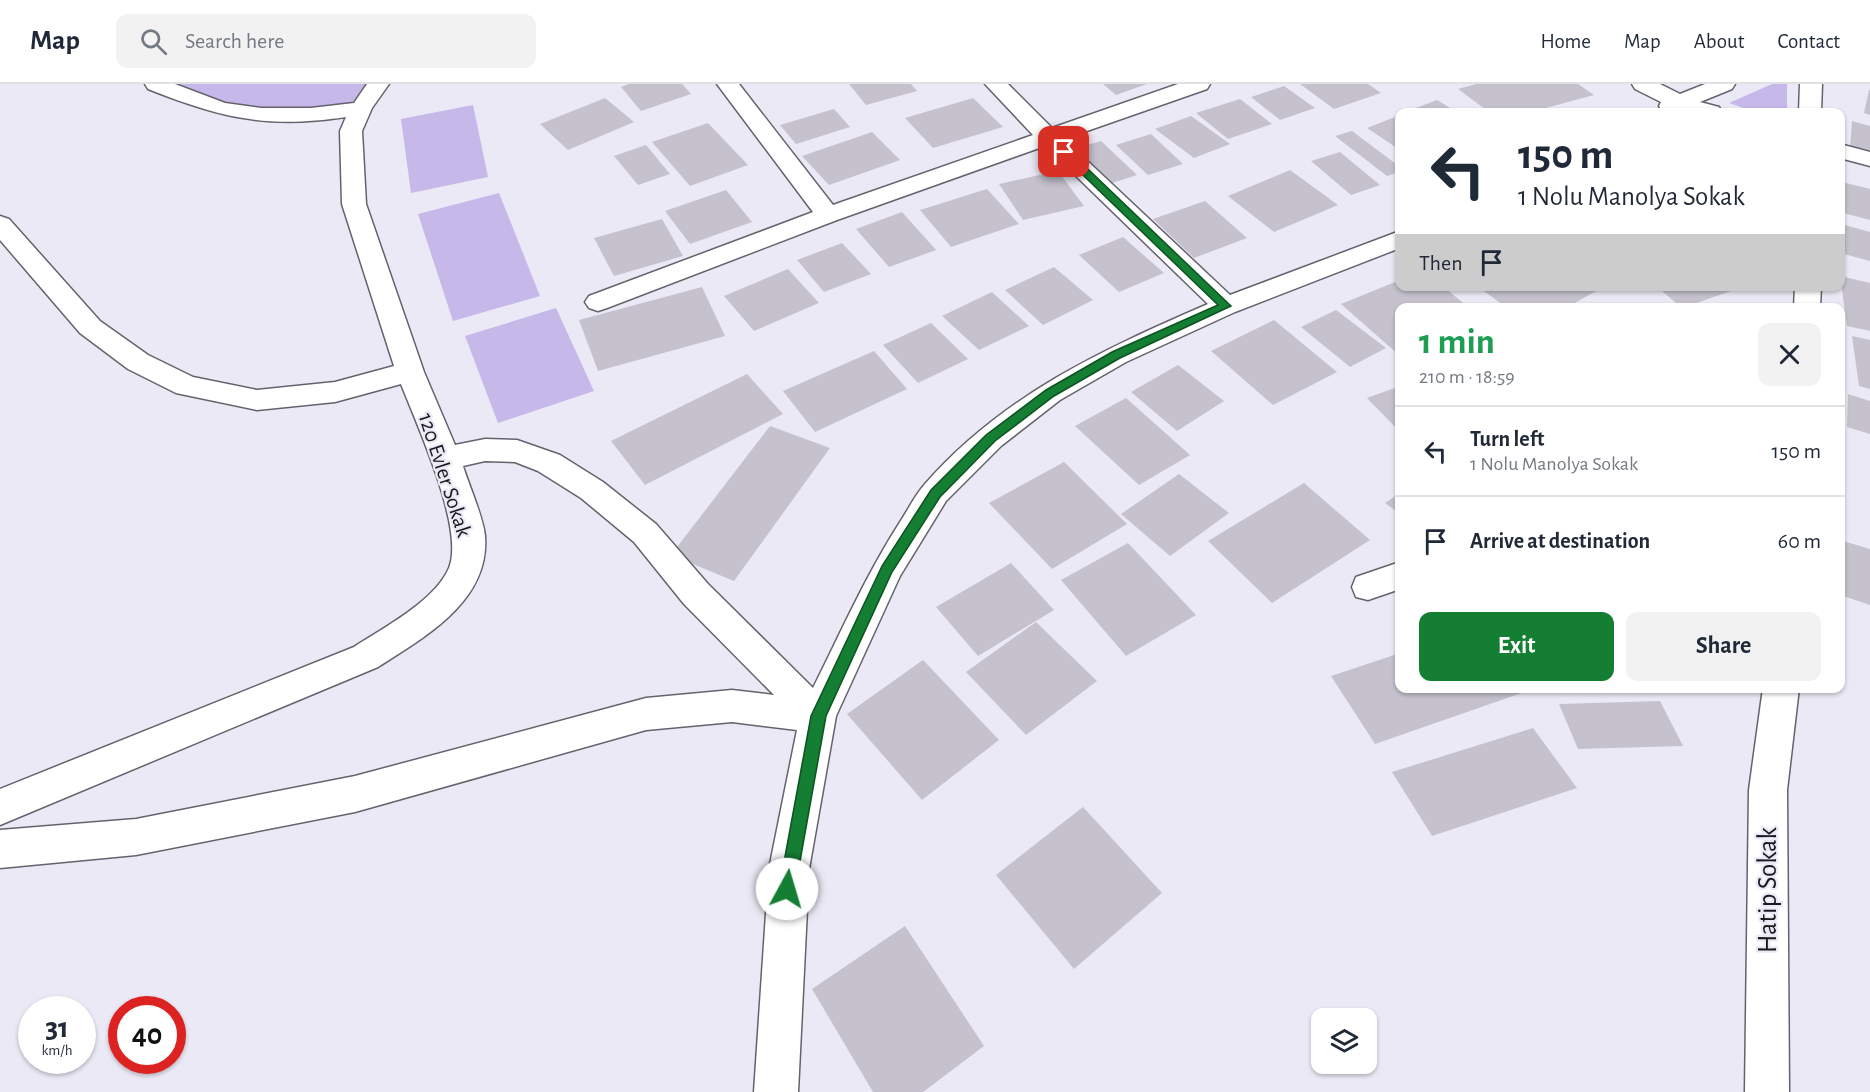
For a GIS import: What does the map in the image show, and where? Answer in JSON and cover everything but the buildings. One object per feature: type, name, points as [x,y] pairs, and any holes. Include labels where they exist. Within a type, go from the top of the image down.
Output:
[{"type":"street","points":[[156,84],[225,110],[268,117],[319,115],[369,96]]},
{"type":"street","points":[[728,84],[828,215]]},
{"type":"street","points":[[996,84],[1048,137],[1226,306]]},
{"type":"street","points":[[598,302],[828,215],[1199,84]]},
{"type":"street","points":[[1643,84],[1678,102],[1698,108]]},
{"type":"street","points":[[1666,108],[1724,84]]},
{"type":"street","points":[[1810,108],[1811,84]]},
{"type":"street","name":"120 Evler Sokak","points":[[0,807],[366,657],[413,627],[446,599],[465,571],[469,535],[445,458],[410,372],[354,204],[351,131],[369,96]]},
{"type":"street","points":[[1845,152],[1870,159]]},
{"type":"street","points":[[0,224],[90,327],[138,362],[186,386],[257,400],[334,392],[410,372]]},
{"type":"street","points":[[776,1092],[789,869],[818,716],[886,570],[935,493],[990,438],[1050,393],[1116,355],[1226,306],[1395,242]]},
{"type":"street","points":[[445,458],[485,450],[518,451],[549,463],[592,490],[645,534],[696,594],[818,716]]},
{"type":"street","points":[[1368,587],[1395,577]]},
{"type":"street","name":"Hatip Sokak","points":[[1767,1092],[1768,789],[1780,693]]},
{"type":"street","points":[[0,849],[136,837],[355,794],[646,714],[732,705],[818,716]]},
{"type":"shaded area","points":[[173,84],[370,84],[351,106],[270,112],[226,103]]},
{"type":"shaded area","points":[[1772,84],[1787,84],[1787,108],[1743,108],[1729,103]]},
{"type":"shaded area","points":[[473,105],[488,177],[411,193],[401,119]]},
{"type":"shaded area","points":[[499,193],[540,296],[453,321],[418,214]]},
{"type":"shaded area","points":[[556,308],[594,391],[498,423],[465,336]]},
{"type":"route","points":[[787,889],[818,716],[886,570],[935,493],[990,438],[1050,393],[1116,355],[1226,306],[1064,152]]}]
